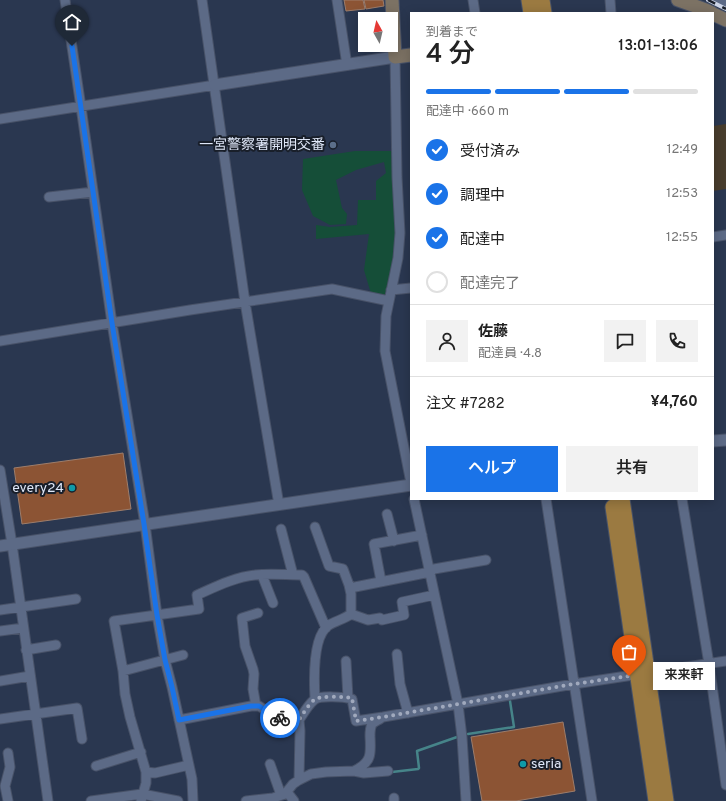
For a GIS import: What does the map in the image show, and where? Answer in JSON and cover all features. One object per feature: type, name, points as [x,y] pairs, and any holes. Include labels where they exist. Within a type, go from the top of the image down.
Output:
[{"type":"main road","points":[[392,0],[395,57],[410,55]]},
{"type":"main road","points":[[529,0],[531,12]]},
{"type":"main road","points":[[542,0],[544,12]]},
{"type":"main road","points":[[678,0],[710,12]]},
{"type":"main road","points":[[714,14],[726,20]]},
{"type":"main road","points":[[612,500],[642,674],[666,801]]},
{"type":"main road","points":[[622,500],[656,801]]},
{"type":"street","points":[[65,0],[112,323],[157,615],[165,660],[192,779],[193,801]]},
{"type":"street","points":[[202,0],[245,302],[279,505]]},
{"type":"street","points":[[337,0],[347,65]]},
{"type":"street","points":[[473,0],[476,12]]},
{"type":"street","points":[[610,0],[611,12]]},
{"type":"street","points":[[718,0],[726,3]]},
{"type":"street","points":[[0,118],[81,107],[395,57],[397,177],[400,233],[398,258],[386,316],[385,352],[410,479]]},
{"type":"street","points":[[49,197],[93,192]]},
{"type":"street","points":[[714,237],[726,235]]},
{"type":"street","points":[[391,290],[410,288]]},
{"type":"street","points":[[0,341],[332,289],[389,301]]},
{"type":"street","points":[[714,442],[726,440]]},
{"type":"street","points":[[0,470],[12,544],[48,801]]},
{"type":"street","points":[[0,546],[410,484]]},
{"type":"street","points":[[414,500],[458,704],[462,737],[466,801]]},
{"type":"street","points":[[546,500],[592,801]]},
{"type":"street","points":[[682,500],[709,664],[726,785]]},
{"type":"street","points":[[387,514],[394,540]]},
{"type":"street","points":[[315,527],[329,566],[342,569],[350,588],[351,614]]},
{"type":"street","points":[[282,529],[293,575]]},
{"type":"street","points":[[381,581],[374,544],[422,535]]},
{"type":"street","points":[[350,588],[430,572],[434,569],[486,560]]},
{"type":"street","points":[[262,575],[273,604]]},
{"type":"street","points":[[142,798],[146,783],[146,772],[125,694],[123,671],[114,621],[199,609],[197,595],[242,577],[262,575],[302,575],[326,628]]},
{"type":"street","points":[[315,699],[316,649],[322,632],[328,626],[351,614],[368,620],[380,618],[382,620],[404,615],[402,602],[434,595]]},
{"type":"street","points":[[0,610],[76,599]]},
{"type":"street","points":[[256,706],[253,669],[245,646],[242,618],[258,613]]},
{"type":"street","points":[[0,631],[23,628]]},
{"type":"street","points":[[26,650],[56,645]]},
{"type":"street","points":[[397,654],[400,684],[408,713]]},
{"type":"street","points":[[123,671],[183,655]]},
{"type":"street","points":[[346,661],[348,698]]},
{"type":"street","points":[[299,780],[299,720],[314,700],[319,697],[352,698],[356,721],[574,684],[726,661]]},
{"type":"street","points":[[0,680],[30,676]]},
{"type":"street","points":[[179,720],[251,706],[259,706],[271,714],[285,720],[299,720]]},
{"type":"street","points":[[0,719],[77,708],[82,738]]},
{"type":"street","points":[[354,771],[362,767],[369,759],[371,754],[370,730],[373,723],[383,717]]},
{"type":"street","points":[[8,752],[10,767],[5,786],[8,801]]},
{"type":"street","points":[[96,766],[141,752]]},
{"type":"street","points":[[270,764],[284,793],[294,801]]},
{"type":"street","points":[[146,772],[155,773],[189,765]]},
{"type":"street","points":[[246,801],[273,798],[284,793],[293,784],[311,774],[326,772],[354,771],[364,773],[388,771]]},
{"type":"street","points":[[91,801],[142,798],[178,801]]},
{"type":"shaded area","points":[[726,124],[726,189],[714,191],[714,126]]},
{"type":"green space","points":[[355,151],[396,151],[400,233],[389,301],[372,297],[364,270],[369,234],[316,239],[316,225],[330,227],[357,225],[358,200],[376,200],[376,181],[386,173],[384,162],[356,170],[336,180],[342,208],[347,214],[346,224],[330,225],[313,216],[302,190],[303,159]]},
{"type":"building","points":[[344,0],[363,0],[365,9],[346,11]]},
{"type":"building","points":[[364,0],[383,0],[384,6],[366,9]]},
{"type":"building","name":"every24","points":[[123,453],[131,509],[22,524],[14,468]]},
{"type":"building","name":"seria","points":[[563,722],[575,791],[516,801],[482,801],[471,737]]},
{"type":"waterway","points":[[468,734],[514,727],[510,701]]},
{"type":"waterway","points":[[392,772],[418,769],[417,751],[457,737]]},
{"type":"railway","points":[[708,0],[726,9]]},
{"type":"way so far","points":[[280,718],[292,721],[299,720],[314,700],[319,697],[352,698],[356,721],[629,676]]},
{"type":"place","name":"一宮警察署開明交番","points":[[333,145]]},
{"type":"place","name":"every24","points":[[72,488]]},
{"type":"place","name":"来来軒","points":[[629,676]]},
{"type":"place","name":"seria","points":[[523,764]]},
{"type":"route","points":[[72,46],[112,323],[157,615],[165,660],[179,720],[251,706],[259,706],[280,718]]}]
